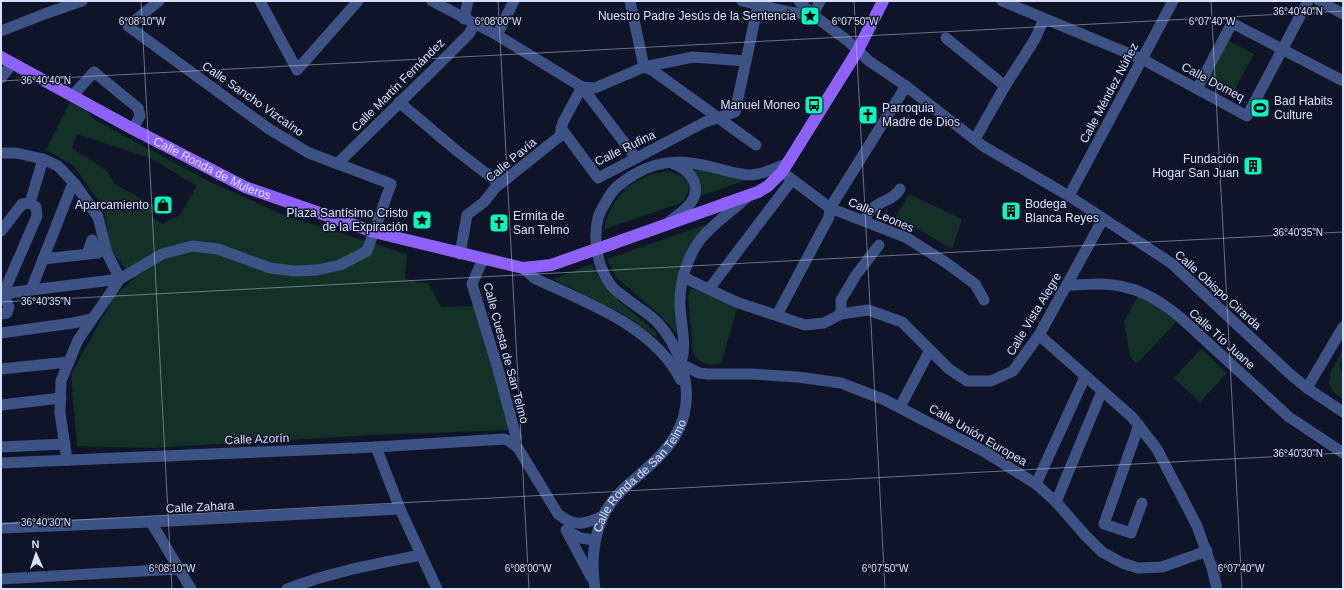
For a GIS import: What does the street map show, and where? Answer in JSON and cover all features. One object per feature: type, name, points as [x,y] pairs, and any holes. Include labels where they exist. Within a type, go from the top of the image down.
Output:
[{"type":"main road","points":[[784,168],[858,50],[883,1]]},
{"type":"main road","name":"Calle Ronda de Muleros","points":[[1,57],[134,129],[246,187],[374,232],[460,254]]},
{"type":"main road","name":"Calle Ronda de San Telmo","points":[[460,254],[523,268],[551,265],[758,192],[768,186],[784,168]]},
{"type":"street","points":[[1,31],[82,1]]},
{"type":"street","name":"Calle Sancho Vizcaíno","points":[[160,1],[128,26],[269,129],[309,153],[391,184],[374,232]]},
{"type":"street","points":[[260,1],[297,70],[358,1]]},
{"type":"street","points":[[432,1],[497,35],[582,87],[636,158]]},
{"type":"street","points":[[464,19],[468,1]]},
{"type":"street","points":[[497,35],[514,1]]},
{"type":"street","points":[[630,1],[644,67]]},
{"type":"street","points":[[742,1],[788,12],[813,15],[820,1]]},
{"type":"street","points":[[788,12],[793,1]]},
{"type":"street","name":"Calle Obispo Cirarda","points":[[799,1],[813,15],[848,41],[869,61],[906,86],[983,146],[1069,196],[1171,263],[1290,374],[1307,388],[1343,412]]},
{"type":"street","name":"Calle Domeq","points":[[1002,1],[1142,59],[1247,116],[1282,50]]},
{"type":"street","name":"Calle Méndez Núñez","points":[[1069,196],[1173,1]]},
{"type":"street","points":[[1282,50],[1308,1]]},
{"type":"street","points":[[1319,1],[1343,14]]},
{"type":"street","points":[[582,87],[594,88],[644,67],[693,57],[746,61],[758,5]]},
{"type":"street","points":[[975,139],[1034,39],[1044,19]]},
{"type":"street","name":"Calle Martín Fernández","points":[[337,164],[469,34],[475,23]]},
{"type":"street","points":[[1197,89],[1232,24],[1343,81]]},
{"type":"street","points":[[946,38],[1005,86]]},
{"type":"street","name":"Calle Rufina","points":[[562,128],[598,178],[705,122],[736,112],[746,61]]},
{"type":"street","points":[[1,78],[12,64]]},
{"type":"street","points":[[644,67],[652,70],[756,144]]},
{"type":"street","points":[[72,96],[94,72],[138,108],[140,116],[134,129]]},
{"type":"street","points":[[777,315],[829,216],[830,208],[906,86]]},
{"type":"street","name":"Calle Pavía","points":[[460,254],[467,215],[484,202],[500,184],[560,136],[563,122],[582,87]]},
{"type":"street","points":[[399,102],[456,151],[500,184]]},
{"type":"street","points":[[1,153],[16,153],[43,159],[58,166],[75,184],[98,217],[108,253],[120,279]]},
{"type":"street","points":[[1,231],[26,203],[43,159]]},
{"type":"street","name":"Calle Ronda de San Telmo","points":[[595,587],[593,566],[595,540],[603,516],[614,499],[671,444],[679,431],[687,401],[681,364],[667,334],[657,322],[622,295],[608,282],[601,265],[596,244],[598,217],[610,194],[619,185],[654,164],[685,161],[740,174],[752,175],[784,168]]},
{"type":"street","name":"Calle Ronda de San Telmo","points":[[665,224],[686,208],[693,198],[695,191],[692,176],[685,169],[668,162]]},
{"type":"street","name":"Calle Leones","points":[[784,168],[792,180],[830,208],[907,238],[945,262],[975,284],[984,300]]},
{"type":"street","points":[[709,289],[792,180]]},
{"type":"street","points":[[31,290],[71,188]]},
{"type":"street","points":[[865,221],[869,212],[897,194],[900,189]]},
{"type":"street","name":"Calle Ronda de San Telmo","points":[[681,364],[684,353],[680,307],[681,289],[683,277],[692,254],[700,239],[748,196]]},
{"type":"street","points":[[4,298],[7,285],[37,216],[36,207],[26,203]]},
{"type":"street","name":"Calle Vista Alegre","points":[[683,277],[736,302],[805,325],[824,323],[841,314],[868,310],[902,322],[949,369],[968,381],[991,381],[1013,371],[1039,335],[1103,219]]},
{"type":"street","points":[[4,298],[31,290],[120,279],[162,254],[192,246],[218,249],[270,268],[294,271],[317,270],[340,265],[367,251],[374,232]]},
{"type":"street","points":[[841,314],[841,300],[856,275],[879,245]]},
{"type":"street","points":[[43,258],[87,254]]},
{"type":"street","name":"Calle Cuesta de San Telmo","points":[[483,259],[472,284],[498,369],[516,437],[514,444]]},
{"type":"street","points":[[523,268],[534,278],[591,305],[628,325],[665,356],[681,378],[686,390],[698,378],[707,374]]},
{"type":"street","points":[[67,460],[60,412],[61,381],[78,340],[120,279]]},
{"type":"street","name":"Calle Tío Juane","points":[[1067,284],[1103,284],[1130,289],[1147,295],[1162,303],[1187,323],[1289,417],[1343,453]]},
{"type":"street","points":[[1,333],[6,322],[4,314],[9,309],[9,304],[4,298]]},
{"type":"street","points":[[1,333],[92,319]]},
{"type":"street","points":[[1307,388],[1343,327]]},
{"type":"street","points":[[1039,335],[1132,417],[1157,449],[1194,520],[1207,551],[1217,589]]},
{"type":"street","points":[[900,407],[930,350]]},
{"type":"street","points":[[1,369],[69,362]]},
{"type":"street","name":"Calle Unión Europea","points":[[681,364],[699,373],[707,374],[751,374],[798,377],[841,383],[900,407],[986,452],[1036,484],[1056,502],[1102,552],[1122,563],[1138,568],[1162,567],[1207,551]]},
{"type":"street","points":[[1036,484],[1085,376]]},
{"type":"street","points":[[1056,502],[1102,391]]},
{"type":"street","points":[[1,405],[61,398]]},
{"type":"street","points":[[1139,425],[1104,524],[1131,534],[1142,503]]},
{"type":"street","name":"Calle Azorín","points":[[1,463],[504,440],[514,444]]},
{"type":"street","points":[[1,447],[65,444]]},
{"type":"street","points":[[514,444],[518,448],[558,514],[595,587]]},
{"type":"street","points":[[376,447],[400,509],[437,589]]},
{"type":"street","name":"Calle Zahara","points":[[1,528],[400,509]]},
{"type":"street","points":[[558,514],[565,519],[585,527],[595,540]]},
{"type":"street","points":[[579,524],[603,516]]},
{"type":"street","points":[[151,522],[191,589]]},
{"type":"street","points":[[566,530],[580,538],[595,540]]},
{"type":"street","points":[[287,589],[301,583],[360,566],[422,555]]},
{"type":"street","points":[[1,579],[179,570]]},
{"type":"green space","points":[[1228,40],[1254,54],[1233,93],[1207,79]]},
{"type":"green space","points":[[70,102],[86,110],[95,120],[202,178],[286,216],[407,254],[405,279],[429,284],[441,307],[476,306],[509,430],[373,435],[151,448],[77,446],[71,374],[115,295],[134,279],[111,251],[104,209],[74,166],[46,150]],"holes":[[[77,134],[152,159],[197,186],[179,216],[170,219],[163,224],[150,216],[154,206],[115,184],[107,171],[72,148]]]},
{"type":"green space","points":[[689,166],[749,179],[698,197],[695,173]]},
{"type":"green space","points":[[665,171],[678,174],[687,181],[689,185],[686,197],[681,203],[604,229],[612,208],[625,190],[624,189],[648,175]]},
{"type":"green space","points":[[909,194],[962,219],[952,249],[904,221],[894,219]]},
{"type":"green space","points":[[705,225],[675,301],[677,334],[661,316],[617,278],[607,259]]},
{"type":"green space","points":[[592,264],[598,276],[613,295],[658,335],[655,337],[619,312],[553,279]]},
{"type":"green space","points":[[694,289],[737,308],[721,364],[701,362],[693,352],[688,296],[690,290]]},
{"type":"green space","points":[[1138,296],[1146,299],[1177,321],[1137,364],[1130,357],[1124,321]]},
{"type":"green space","points":[[1201,349],[1227,373],[1200,402],[1174,378]]},
{"type":"green space","points":[[1343,349],[1343,357],[1340,364],[1343,380],[1343,399],[1335,394],[1329,384],[1331,372]]},
{"type":"place","name":"Nuestro Padre Jesús de la Sentencia","points":[[810,16]]},
{"type":"place","name":"Manuel Moneo","points":[[814,105]]},
{"type":"place","name":"Bad Habits Culture","points":[[1260,108]]},
{"type":"place","name":"Parroquia Madre de Dios","points":[[868,115]]},
{"type":"place","name":"Fundación Hogar San Juan","points":[[1253,166]]},
{"type":"place","name":"Aparcamiento","points":[[163,205]]},
{"type":"place","name":"Bodega Blanca Reyes","points":[[1011,211]]},
{"type":"place","name":"Plaza Santísimo Cristo de la Expiración","points":[[422,220]]},
{"type":"place","name":"Ermita de San Telmo","points":[[499,223]]}]
